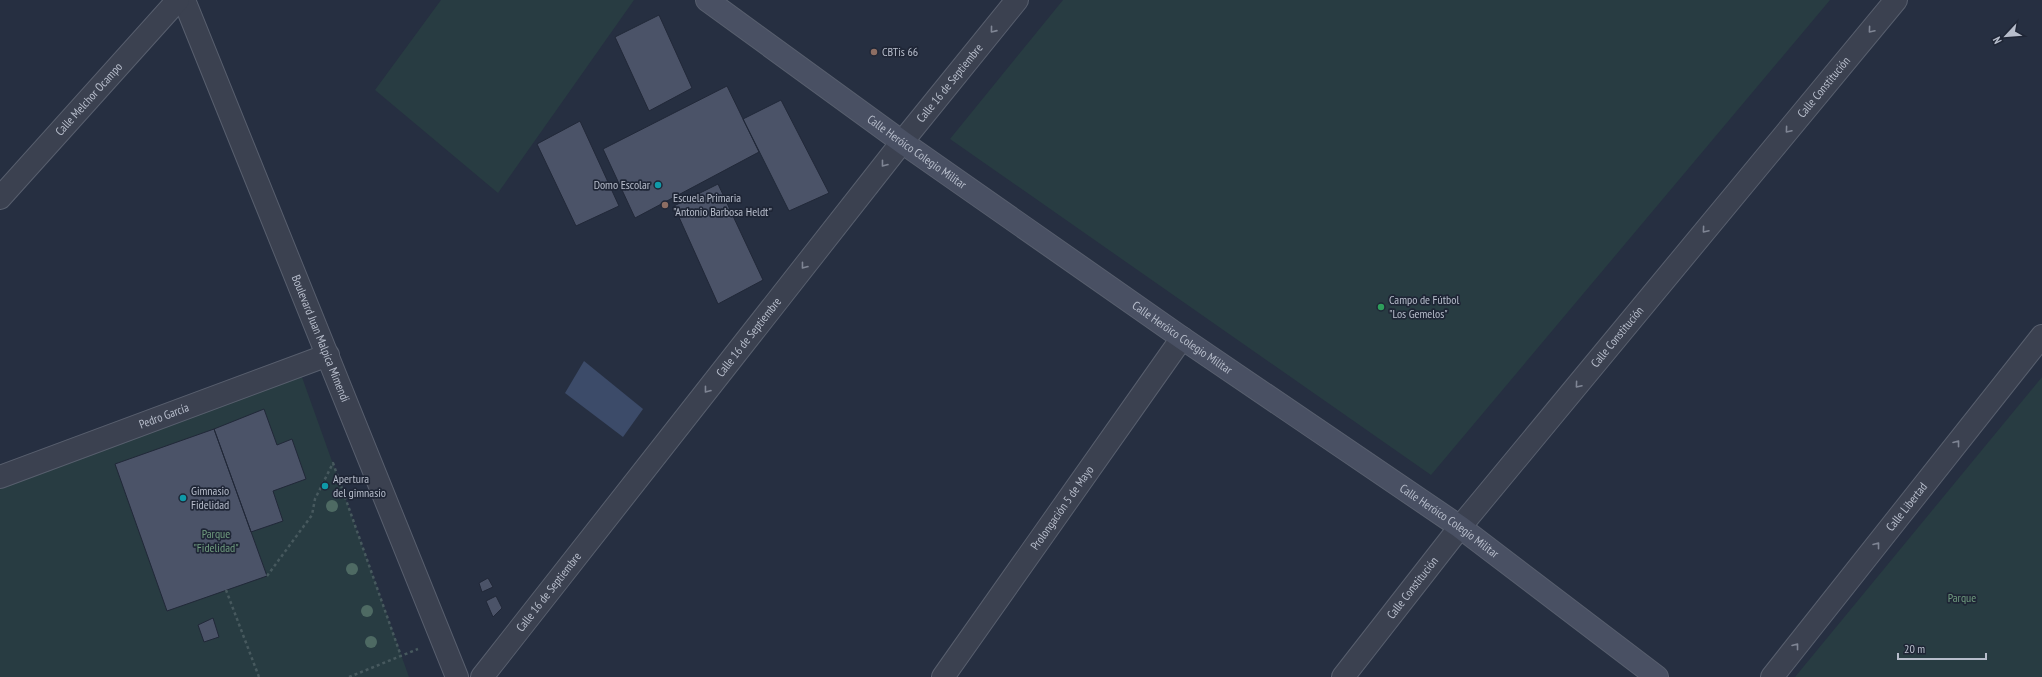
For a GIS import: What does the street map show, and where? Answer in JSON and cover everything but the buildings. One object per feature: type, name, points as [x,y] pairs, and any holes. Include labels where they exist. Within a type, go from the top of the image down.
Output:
[{"type":"street","name":"Calle Melchor Ocampo","points":[[0,198],[178,0]]},
{"type":"street","name":"Boulevard Juan Malpica Mimendi","points":[[184,0],[457,677]]},
{"type":"street","name":"Calle Heróico Colegio Militar","points":[[707,0],[902,142],[1182,338],[1460,527],[1657,677]]},
{"type":"street","name":"Calle 16 de Septiembre","points":[[482,677],[902,142],[1017,0]]},
{"type":"street","name":"Calle Constitución","points":[[1343,677],[1460,527],[1896,0]]},
{"type":"street","name":"Calle Libertad","points":[[1772,677],[2042,336]]},
{"type":"street","name":"Prolongación 5 de Mayo","points":[[943,677],[1182,338]]},
{"type":"street","name":"Pedro García","points":[[0,476],[328,355]]},
{"type":"path","points":[[267,576],[312,515],[314,499],[333,463],[401,656]]},
{"type":"path","points":[[226,590],[259,677]]},
{"type":"path","points":[[349,677],[442,640]]},
{"type":"green space","points":[[441,0],[634,0],[498,193],[375,90]]},
{"type":"green space","name":"Campo de Fútbol \"Los Gemelos\"","points":[[1063,0],[1830,0],[1431,475],[950,139]]},
{"type":"green space","name":"Parque \"Fidelidad\"","points":[[298,366],[409,677],[0,677],[0,477]]},
{"type":"green space","name":"Parque","points":[[2042,377],[2042,677],[1795,677]]},
{"type":"water","points":[[584,361],[643,409],[623,437],[565,393]]},
{"type":"place","name":"CBTis 66","points":[[874,52]]},
{"type":"place","name":"Domo Escolar","points":[[658,185]]},
{"type":"place","name":"Escuela Primaria \"Antonio Barbosa Heldt\"","points":[[665,205]]},
{"type":"place","name":"Campo de Fútbol \"Los Gemelos\"","points":[[1381,307]]},
{"type":"place","name":"Apertura del gimnasio","points":[[325,486]]},
{"type":"place","name":"Gimnasio Fidelidad","points":[[183,498]]}]
